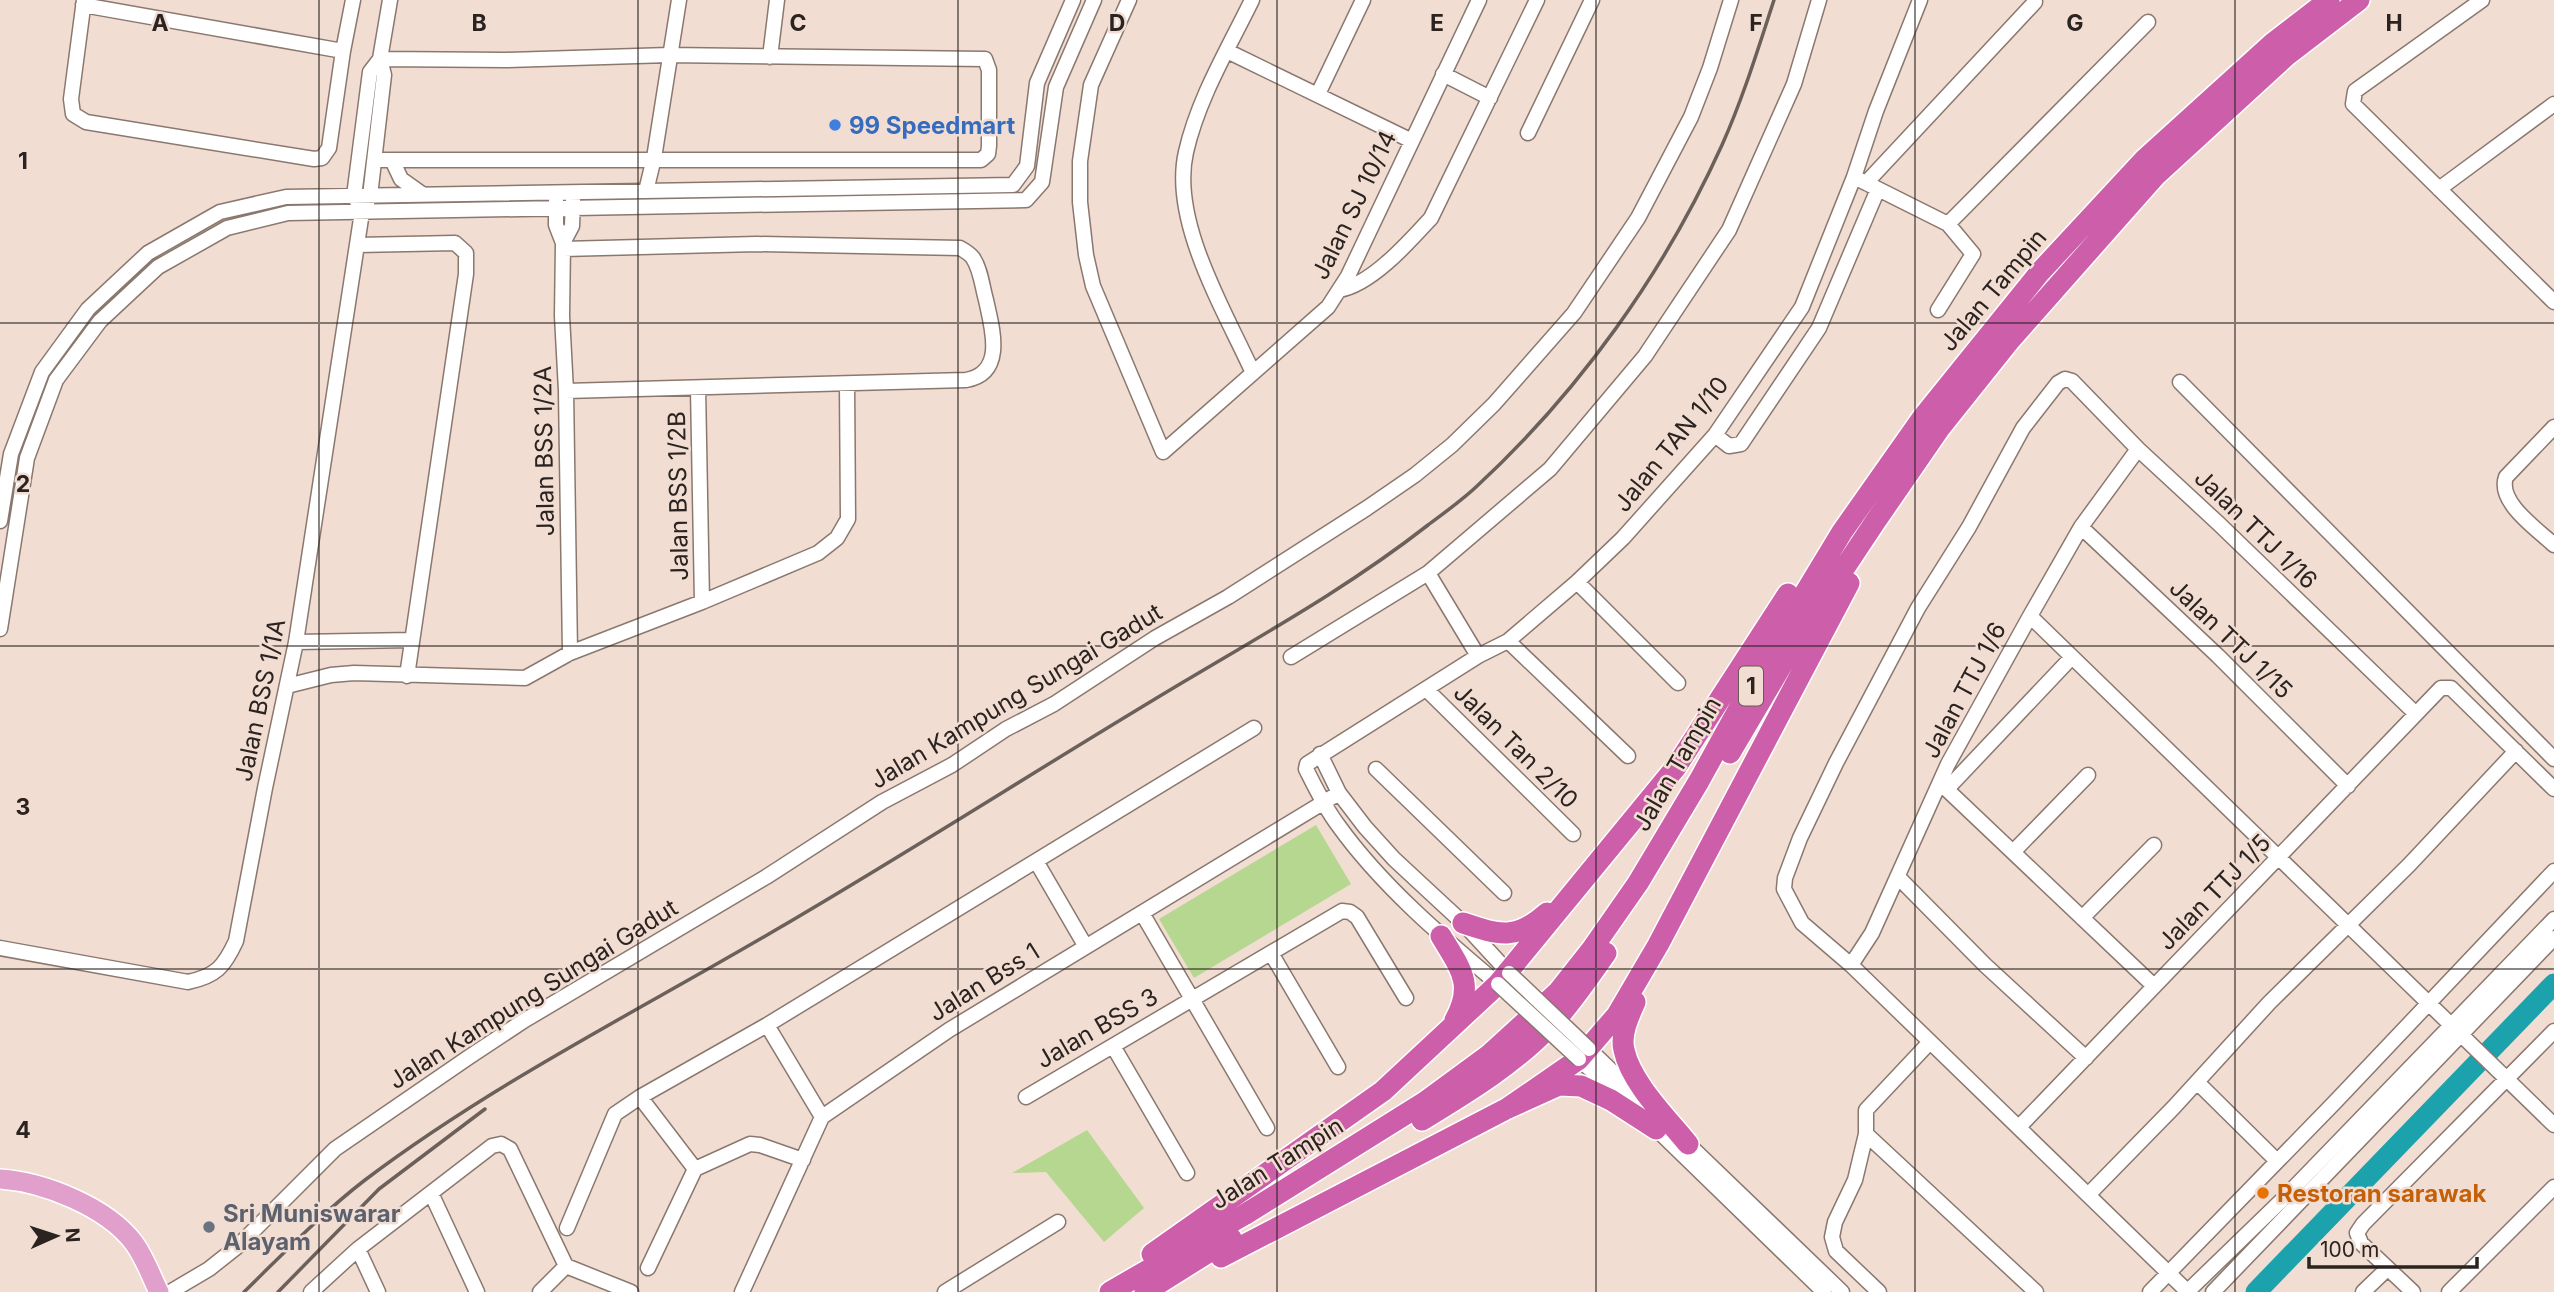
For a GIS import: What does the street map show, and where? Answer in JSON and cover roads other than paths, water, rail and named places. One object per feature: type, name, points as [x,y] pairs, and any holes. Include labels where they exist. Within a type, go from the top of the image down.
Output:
[{"type":"highway","name":"Jalan Tampin","points":[[1110,1292],[1244,1215],[1425,1102],[1489,1055],[1558,992],[1638,883],[1699,781],[1779,636],[1842,532],[1923,417],[2049,263],[2145,159],[2273,43],[2329,0]]},
{"type":"highway","name":"Jalan Tampin","points":[[1147,1292],[1481,1083],[1552,1024],[1605,954],[1709,790],[1796,641],[1938,429],[2010,340],[2155,176],[2286,56],[2359,0]]},
{"type":"highway","points":[[1508,1108],[1584,1054],[1617,1015],[1658,945],[1866,550],[1875,522]]},
{"type":"highway","points":[[1103,1292],[1129,1270],[1383,1091],[1503,979],[1676,767],[1787,596],[1814,559],[1842,532]]},
{"type":"highway","points":[[1463,923],[1495,934],[1514,934],[1533,926],[1585,880]]},
{"type":"highway","points":[[1441,936],[1463,972],[1466,988],[1463,1005],[1449,1032]]},
{"type":"highway","points":[[1658,945],[1626,1025],[1623,1048],[1633,1075],[1688,1144]]},
{"type":"highway","points":[[1147,1292],[1163,1289],[1508,1108],[1559,1085],[1581,1086],[1611,1100],[1656,1129]]},
{"type":"main road","points":[[0,1179],[41,1187],[72,1198],[100,1213],[134,1243],[159,1292]]},
{"type":"street","points":[[343,51],[83,3],[71,99],[73,114],[86,122],[314,159],[322,158],[329,148],[353,0]]},
{"type":"street","points":[[362,212],[354,196],[370,72],[380,59],[390,0]]},
{"type":"street","points":[[646,191],[654,158],[679,0]]},
{"type":"street","points":[[770,57],[777,0]]},
{"type":"street","points":[[0,521],[11,454],[42,372],[88,309],[148,253],[220,212],[286,197],[1013,185],[1027,166],[1037,83],[1073,0]]},
{"type":"street","points":[[0,629],[27,458],[57,380],[100,321],[158,267],[226,228],[288,214],[1026,200],[1042,182],[1056,87],[1094,0]]},
{"type":"street","name":"Jalan SJ 10/14","points":[[1129,0],[1091,85],[1080,160],[1080,202],[1093,286],[1163,452],[1328,307],[1348,276],[1479,0]]},
{"type":"street","points":[[1252,0],[1195,119],[1185,155],[1184,184],[1188,216],[1203,263],[1253,373]]},
{"type":"street","points":[[1318,94],[1363,0]]},
{"type":"street","points":[[1339,290],[1350,288],[1367,278],[1431,218],[1537,0]]},
{"type":"street","points":[[1528,134],[1592,0]]},
{"type":"street","name":"Jalan Kampung Sungai Gadut","points":[[170,1292],[209,1269],[238,1246],[335,1149],[491,1042],[766,877],[882,802],[952,765],[1006,729],[1054,704],[1155,638],[1228,597],[1377,501],[1452,445],[1494,404],[1574,313],[1638,218],[1691,117],[1710,68],[1731,0]]},
{"type":"street","points":[[1292,657],[1428,573],[1550,469],[1645,356],[1729,230],[1794,84],[1819,0]]},
{"type":"street","name":"Jalan TAN 1/10","points":[[1320,754],[1478,656],[1508,641],[1623,538],[1715,435],[1801,307],[1866,183],[1877,111],[1920,0]]},
{"type":"street","points":[[2482,0],[2355,91],[2353,104],[2554,302]]},
{"type":"street","points":[[1715,435],[1729,446],[1741,444],[1819,328],[1866,183],[2035,2]]},
{"type":"street","points":[[1948,224],[2148,22]]},
{"type":"street","points":[[1227,51],[1412,141]]},
{"type":"street","points":[[375,160],[981,160],[988,154],[989,64],[985,59],[669,55],[506,60],[380,59]]},
{"type":"street","name":"Jalan BSS 1/1A","points":[[0,948],[188,982],[208,978],[227,961],[238,930],[296,642],[362,212],[370,196],[384,75],[380,59]]},
{"type":"street","points":[[1443,74],[1490,98]]},
{"type":"street","points":[[2439,189],[2554,104]]},
{"type":"street","points":[[391,160],[401,179],[424,195]]},
{"type":"street","points":[[1866,183],[1948,224],[1973,254],[1938,310]]},
{"type":"street","points":[[556,192],[556,225],[563,246]]},
{"type":"street","points":[[563,246],[572,226],[573,192]]},
{"type":"street","points":[[357,245],[455,243],[466,253],[466,274],[407,676]]},
{"type":"street","points":[[563,246],[798,245],[960,248],[971,255],[978,268],[993,332],[994,352],[989,367],[977,378],[966,380],[566,391]]},
{"type":"street","name":"Jalan BSS 1/2A","points":[[563,246],[562,316],[566,391],[570,653]]},
{"type":"street","name":"Jalan TTJ 1/16","points":[[1851,965],[1802,923],[1784,889],[1785,878],[1836,763],[1919,608],[1969,527],[2023,428],[2058,383],[2065,379],[2072,381],[2138,449],[2416,714]]},
{"type":"street","points":[[2180,382],[2554,759]]},
{"type":"street","points":[[287,685],[354,673],[525,678],[570,653],[702,602],[818,552],[837,538],[848,519],[847,384]]},
{"type":"street","name":"Jalan BSS 1/2B","points":[[698,388],[702,602]]},
{"type":"street","points":[[2554,427],[2506,477],[2503,485],[2507,501],[2554,545]]},
{"type":"street","name":"Jalan TTJ 1/6","points":[[1851,965],[1872,933],[1943,786],[1948,764],[2030,616],[2081,527],[2138,449]]},
{"type":"street","name":"Jalan TTJ 1/15","points":[[2081,527],[2218,656],[2348,786]]},
{"type":"street","points":[[1428,573],[1478,656]]},
{"type":"street","points":[[1577,582],[1678,683]]},
{"type":"street","points":[[2030,616],[2554,1125]]},
{"type":"street","points":[[296,642],[412,640]]},
{"type":"street","points":[[1508,641],[1628,756]]},
{"type":"street","points":[[2071,657],[1943,786],[2154,986]]},
{"type":"street","name":"Jalan TTJ 1/5","points":[[2019,1127],[2441,688],[2451,688],[2519,754]]},
{"type":"street","name":"Jalan Tan 2/10","points":[[1427,690],[1573,834]]},
{"type":"street","points":[[567,1228],[615,1114],[767,1025],[1254,728]]},
{"type":"street","points":[[2088,1195],[2269,1003],[2519,754],[2536,742]]},
{"type":"street","points":[[1503,979],[1463,923],[1394,859],[1365,827],[1339,793],[1320,754],[1307,764],[1306,769],[1324,804],[1363,856],[1441,936],[1503,979],[1688,1144],[1820,1283]]},
{"type":"street","points":[[2519,754],[2554,789]]},
{"type":"street","points":[[1376,769],[1504,893]]},
{"type":"street","points":[[2013,852],[2088,775]]},
{"type":"street","name":"Jalan Bss 1","points":[[822,1117],[923,1046],[1339,793]]},
{"type":"street","points":[[2082,918],[2154,845]]},
{"type":"street","points":[[1037,861],[1086,947]]},
{"type":"street","points":[[2150,1292],[2554,871]]},
{"type":"street","points":[[1898,877],[1985,965],[2086,1058]]},
{"type":"street","name":"Jalan BSS 3","points":[[1026,1097],[1342,911],[1357,917],[1406,999]]},
{"type":"street","points":[[1142,913],[1267,1128]]},
{"type":"street","points":[[2213,1292],[2456,1030],[2554,919]]},
{"type":"street","points":[[1851,965],[2188,1292],[2554,938]]},
{"type":"street","points":[[1270,953],[1338,1067]]},
{"type":"street","points":[[748,1288],[822,1117],[767,1025]]},
{"type":"street","points":[[2413,1292],[2361,1243],[2357,1233],[2503,1076],[2554,1031]]},
{"type":"street","points":[[1879,1292],[1836,1251],[1832,1237],[1835,1222],[1855,1180],[1866,1134],[1866,1110],[1929,1043]]},
{"type":"street","points":[[1113,1046],[1187,1173]]},
{"type":"street","points":[[1584,1054],[1656,1129],[1820,1283],[1842,1292]]},
{"type":"street","points":[[2197,1082],[2277,1161]]},
{"type":"street","points":[[640,1097],[695,1169]]},
{"type":"street","points":[[1866,1134],[2036,1292]]},
{"type":"street","points":[[311,1292],[358,1249],[492,1146],[501,1144],[510,1149],[566,1266],[631,1292]]},
{"type":"street","points":[[648,1268],[695,1169],[750,1144],[803,1160]]},
{"type":"street","points":[[2449,1292],[2554,1187]]},
{"type":"street","points":[[431,1193],[477,1292]]},
{"type":"street","points":[[944,1292],[1058,1222]]},
{"type":"street","points":[[358,1249],[379,1292]]},
{"type":"street","points":[[540,1292],[566,1266]]},
{"type":"street","points":[[2363,1292],[2387,1269]]},
{"type":"waterway","points":[[2256,1292],[2554,984]]},
{"type":"railway","points":[[244,1292],[349,1193],[414,1144],[516,1079],[830,898],[1309,607],[1399,547],[1476,487],[1514,450],[1584,371],[1616,328],[1674,239],[1722,145],[1774,0]]},
{"type":"railway","points":[[278,1292],[379,1189],[485,1109]]},
{"type":"place","name":"99 Speedmart","points":[[835,125]]},
{"type":"place","name":"Restoran sarawak","points":[[2263,1193]]},
{"type":"place","name":"Sri Muniswarar Alayam","points":[[209,1227]]}]
